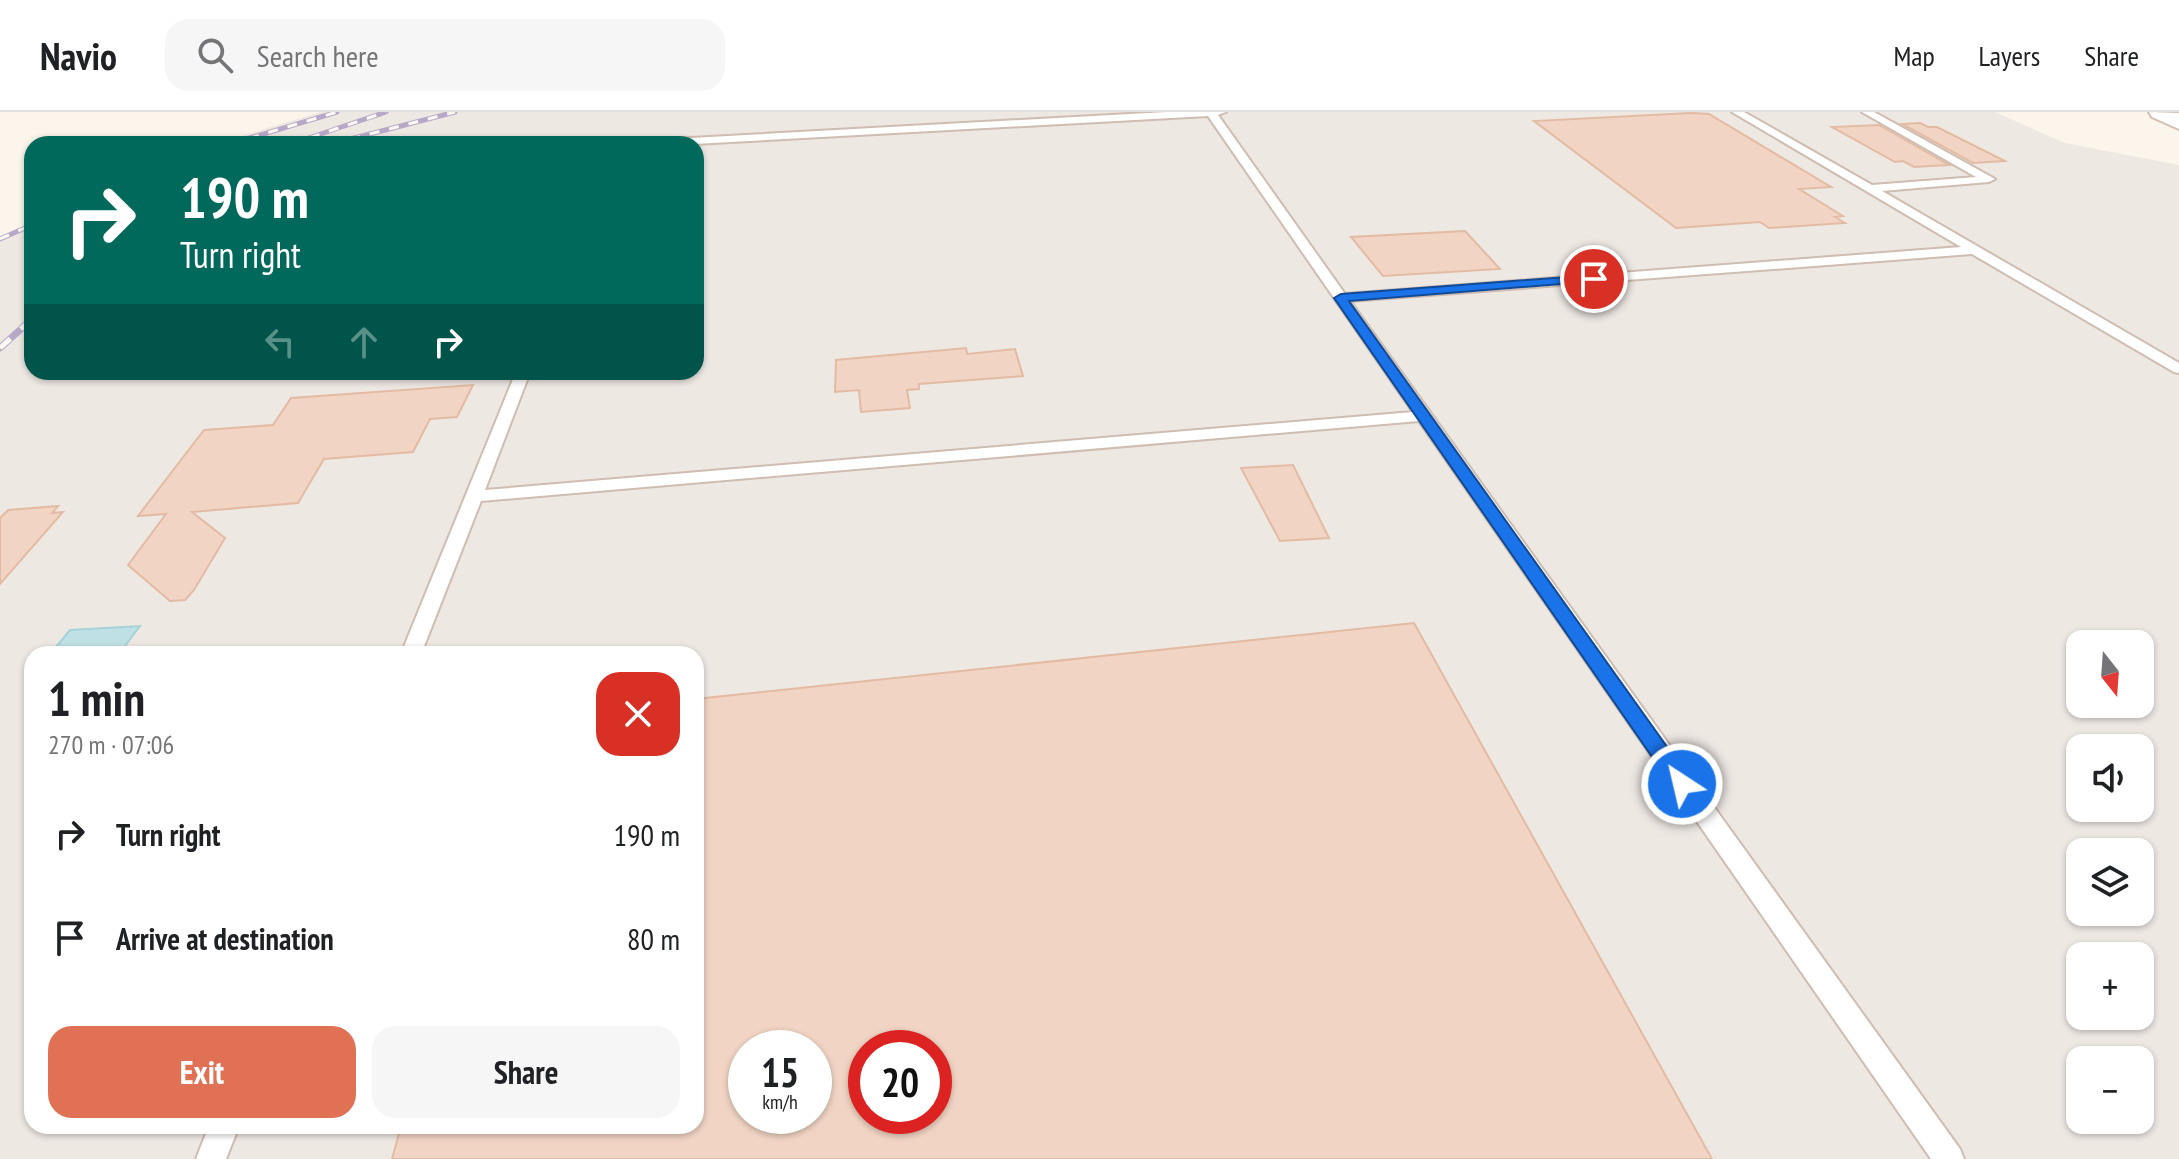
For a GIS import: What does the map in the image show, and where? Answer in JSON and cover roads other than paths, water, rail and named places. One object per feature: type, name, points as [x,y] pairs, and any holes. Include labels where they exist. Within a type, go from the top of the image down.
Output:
[{"type":"main road","points":[[2160,112],[2179,122]]},
{"type":"lane","points":[[704,140],[1221,112]]},
{"type":"lane","points":[[1737,112],[2179,369]]},
{"type":"lane","points":[[1867,112],[1989,179],[1870,189]]},
{"type":"lane","points":[[1211,113],[1949,1159]]},
{"type":"lane","points":[[1341,298],[1975,250]]},
{"type":"lane","points":[[414,646],[520,380]]},
{"type":"lane","points":[[474,496],[1423,416]]},
{"type":"lane","points":[[211,1159],[221,1134]]},
{"type":"water","points":[[140,626],[125,646],[57,646],[70,630]]},
{"type":"railway","points":[[257,136],[337,112]]},
{"type":"railway","points":[[315,136],[386,112]]},
{"type":"railway","points":[[362,136],[455,112]]},
{"type":"railway","points":[[0,239],[24,228]]},
{"type":"railway","points":[[0,348],[24,326]]}]
